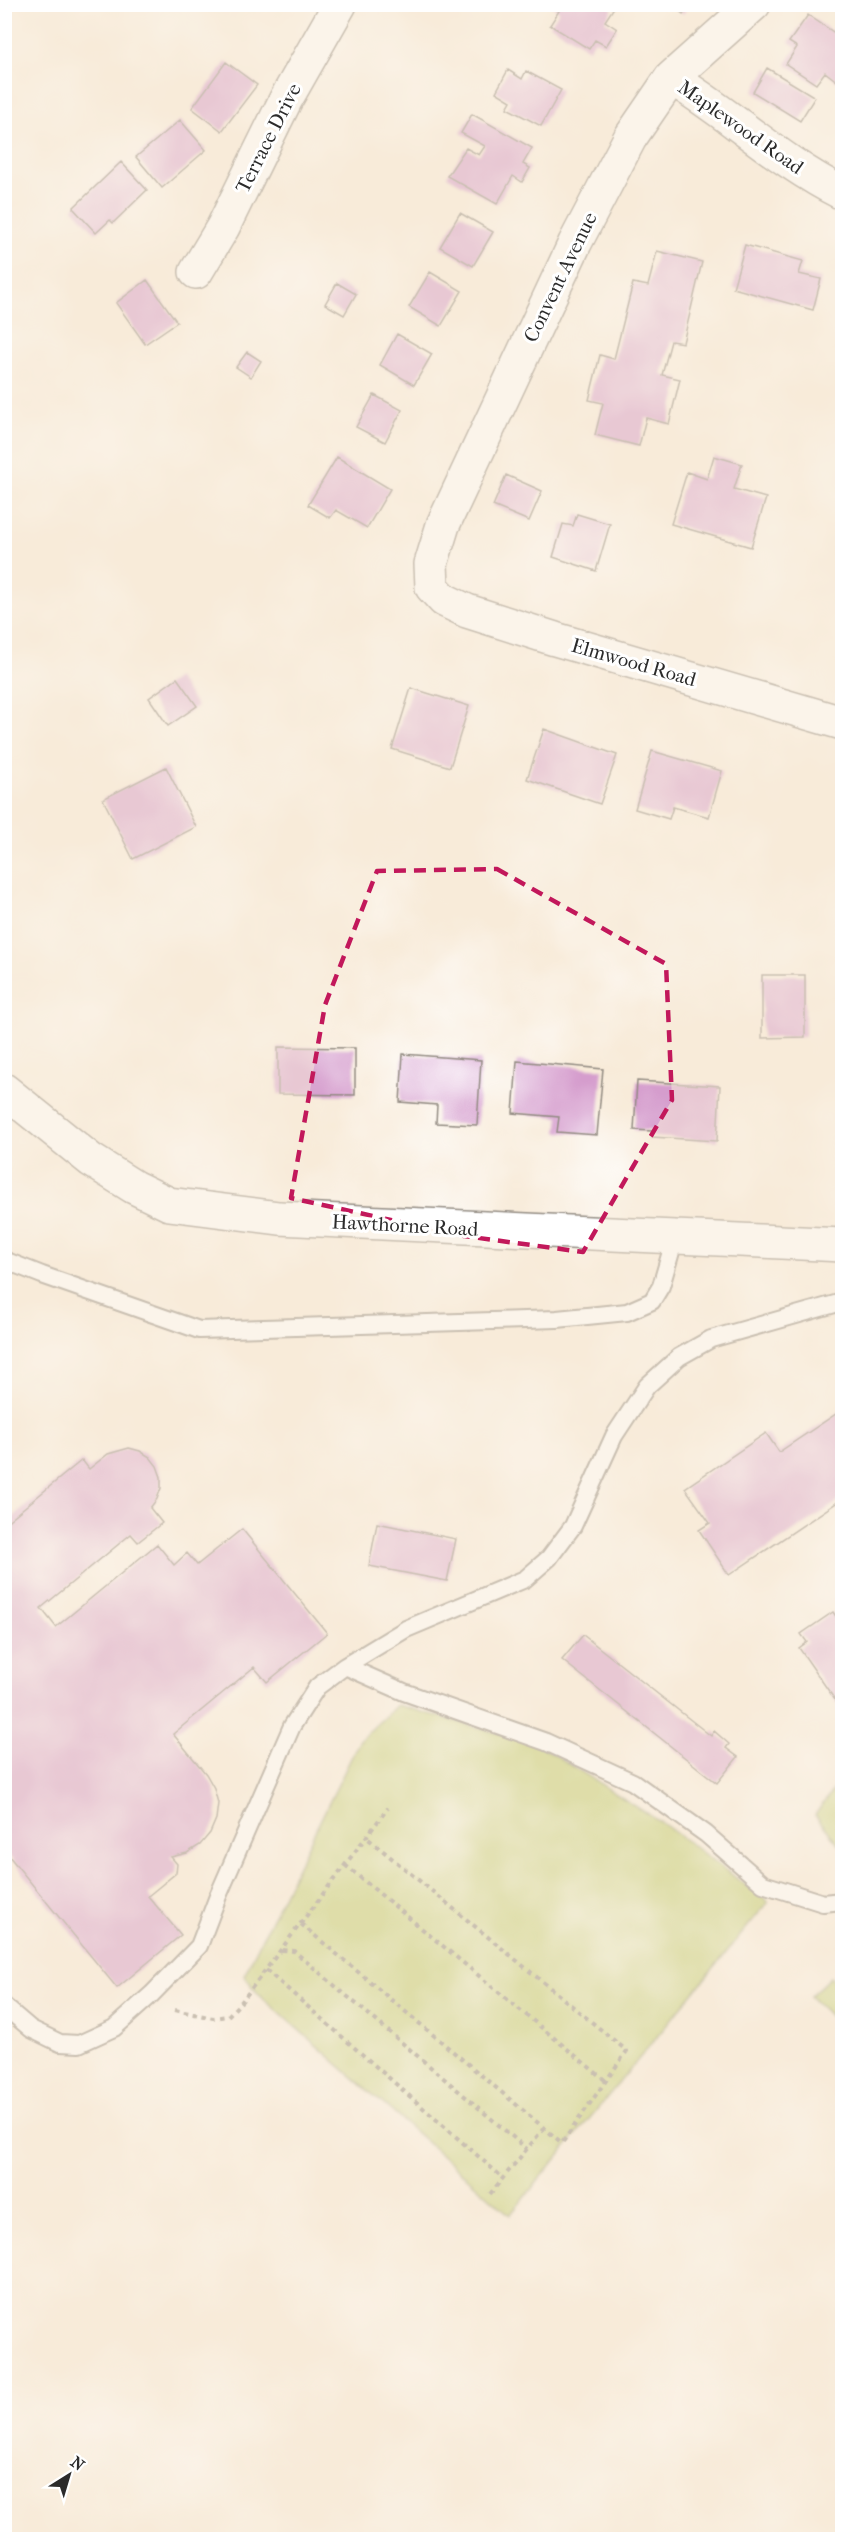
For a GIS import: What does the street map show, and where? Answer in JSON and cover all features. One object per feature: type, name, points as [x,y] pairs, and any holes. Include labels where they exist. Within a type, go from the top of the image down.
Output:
[{"type":"street","name":"Terrace Drive","points":[[196,272],[224,227],[286,99],[340,4]]},
{"type":"street","name":"Convent Avenue","points":[[432,587],[431,564],[442,525],[575,243],[630,138],[671,78],[754,4]]},
{"type":"street","name":"Maplewood Road","points":[[671,78],[709,101],[777,154],[843,193]]},
{"type":"street","name":"Elmwood Road","points":[[432,587],[444,600],[467,611],[843,723]]},
{"type":"street","name":"Hawthorne Road","points":[[4,1090],[92,1160],[134,1187],[169,1204],[279,1218],[843,1245]]},
{"type":"lane","points":[[4,1260],[199,1330],[557,1319],[627,1312],[652,1301],[661,1287],[675,1238]]},
{"type":"lane","points":[[4,2006],[43,2037],[60,2043],[79,2044],[114,2028],[152,1994],[199,1946],[218,1896],[292,1726],[317,1687],[345,1666],[406,1629],[525,1579],[549,1558],[573,1526],[614,1436],[647,1386],[679,1357],[711,1340],[843,1302]]},
{"type":"lane","points":[[345,1666],[404,1692],[546,1742],[633,1782],[706,1834],[763,1884],[823,1904],[843,1901]]},
{"type":"path","points":[[152,1994],[166,2006],[183,2013],[213,2019],[228,2016],[266,1970],[388,1808]]},
{"type":"path","points":[[301,1924],[562,2144],[627,2051],[366,1837]]},
{"type":"path","points":[[345,1865],[606,2081]]},
{"type":"path","points":[[281,1950],[294,1951],[527,2149]]},
{"type":"path","points":[[266,1970],[503,2178]]},
{"type":"path","points":[[490,2194],[544,2128]]},
{"type":"highlighted area","points":[[497,869],[666,964],[672,1100],[583,1252],[464,1236],[291,1198],[325,1005],[377,871]]},
{"type":"green space","points":[[397,1705],[538,1744],[665,1825],[768,1902],[510,2215],[259,1995],[244,1975],[360,1740]]},
{"type":"green space","points":[[842,1778],[842,1848],[815,1815]]},
{"type":"green space","points":[[830,1977],[842,1990],[842,2028],[810,1996]]},
{"type":"building","points":[[548,4],[606,4],[613,9],[605,21],[617,29],[606,46],[595,40],[589,49],[550,25],[559,11]]},
{"type":"building","points":[[670,4],[690,4],[683,14]]},
{"type":"building","points":[[808,15],[842,38],[842,76],[838,82],[825,72],[816,84],[786,64],[797,47],[789,42]]},
{"type":"building","points":[[226,62],[257,85],[222,131],[192,108]]},
{"type":"building","points":[[767,68],[815,97],[800,121],[753,92]]},
{"type":"building","points":[[508,70],[522,79],[526,71],[561,90],[541,126],[507,108],[511,101],[496,92]]},
{"type":"building","points":[[472,114],[532,148],[523,164],[530,168],[522,182],[513,176],[497,204],[447,176],[466,148],[479,155],[485,146],[461,133]]},
{"type":"building","points":[[180,120],[206,150],[162,188],[136,157]]},
{"type":"building","points":[[121,162],[147,190],[113,223],[110,220],[96,233],[73,208]]},
{"type":"building","points":[[460,213],[493,232],[473,266],[440,247]]},
{"type":"building","points":[[745,245],[803,261],[799,274],[821,279],[813,310],[733,288]]},
{"type":"building","points":[[657,251],[702,262],[683,343],[671,341],[662,375],[680,379],[669,424],[646,418],[639,446],[595,435],[603,403],[589,400],[600,355],[614,359],[633,283],[648,286]]},
{"type":"building","points":[[430,272],[462,291],[441,326],[409,307]]},
{"type":"building","points":[[147,280],[177,322],[145,344],[116,303]]},
{"type":"building","points":[[337,283],[356,294],[344,315],[325,304]]},
{"type":"building","points":[[397,334],[432,354],[414,385],[380,365]]},
{"type":"building","points":[[247,352],[261,361],[251,377],[236,367]]},
{"type":"building","points":[[374,395],[402,410],[385,442],[356,427]]},
{"type":"building","points":[[714,456],[742,464],[734,489],[766,498],[751,547],[671,524],[687,472],[707,479]]},
{"type":"building","points":[[337,457],[390,489],[367,528],[336,510],[330,518],[308,505]]},
{"type":"building","points":[[506,475],[542,491],[529,521],[493,506]]},
{"type":"building","points":[[577,514],[610,524],[596,571],[553,557],[563,524],[573,526]]},
{"type":"building","points":[[177,678],[197,706],[168,726],[149,698]]},
{"type":"building","points":[[411,688],[469,706],[450,767],[392,749]]},
{"type":"building","points":[[544,729],[617,755],[600,804],[527,779]]},
{"type":"building","points":[[652,751],[722,771],[709,817],[673,807],[669,819],[635,809]]},
{"type":"building","points":[[166,767],[196,827],[133,859],[103,799]]},
{"type":"building","points":[[762,975],[805,975],[805,1037],[762,1038]]},
{"type":"building","points":[[278,1047],[355,1048],[355,1095],[278,1094]]},
{"type":"building","points":[[403,1054],[481,1060],[477,1125],[436,1123],[437,1105],[400,1102]]},
{"type":"building","points":[[517,1061],[603,1069],[597,1135],[557,1132],[559,1117],[513,1113]]},
{"type":"building","points":[[637,1081],[720,1086],[717,1141],[652,1137],[652,1131],[634,1130]]},
{"type":"building","points":[[842,1410],[842,1499],[729,1575],[699,1530],[710,1523],[685,1488],[766,1433],[779,1452]]},
{"type":"building","points":[[129,1448],[150,1457],[157,1466],[161,1477],[161,1488],[150,1508],[162,1523],[138,1542],[131,1534],[41,1608],[56,1627],[157,1544],[174,1565],[187,1553],[197,1565],[242,1529],[327,1633],[267,1682],[254,1667],[173,1734],[206,1774],[214,1788],[218,1803],[216,1819],[210,1833],[200,1845],[187,1853],[171,1857],[177,1864],[176,1873],[148,1896],[181,1935],[117,1988],[4,1850],[4,1524],[82,1460],[89,1469],[108,1454]]},
{"type":"building","points":[[377,1523],[456,1539],[447,1581],[369,1566]]},
{"type":"building","points":[[833,1612],[842,1625],[842,1710],[799,1648],[807,1642],[801,1634]]},
{"type":"building","points":[[583,1635],[711,1736],[714,1731],[729,1744],[726,1748],[738,1757],[717,1783],[562,1660]]}]
